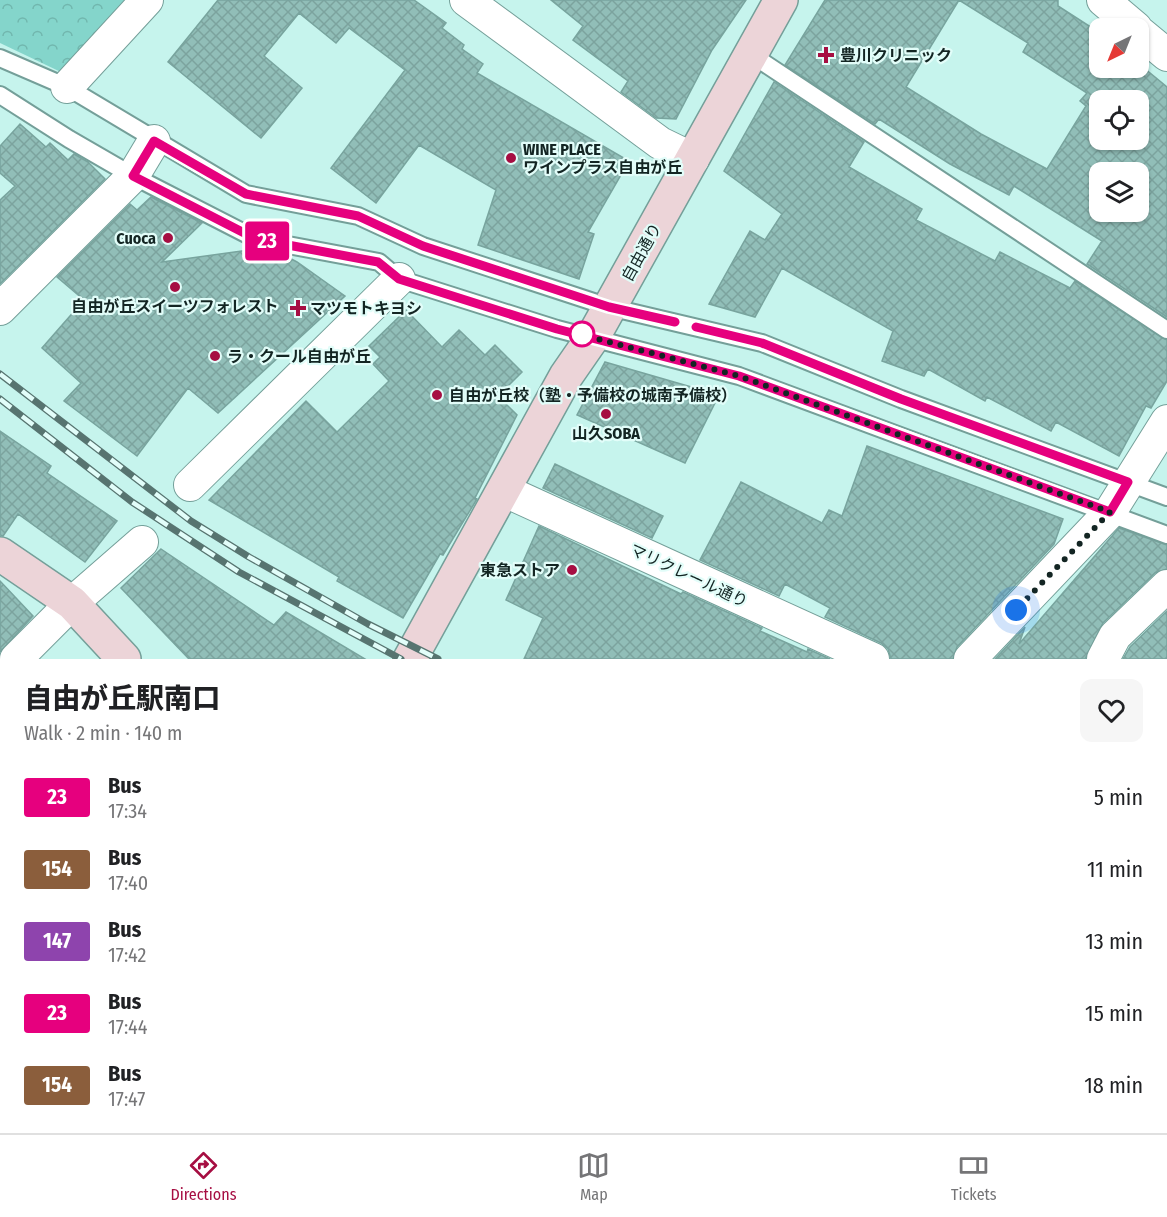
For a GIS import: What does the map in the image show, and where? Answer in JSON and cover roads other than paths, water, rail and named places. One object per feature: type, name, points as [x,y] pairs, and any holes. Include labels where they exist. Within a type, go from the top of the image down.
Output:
[{"type":"main road","name":"自由通り","points":[[410,659],[505,491],[566,376],[593,337],[781,0]]},
{"type":"main road","points":[[0,554],[72,603],[124,659]]},
{"type":"street","points":[[67,87],[147,0]]},
{"type":"street","points":[[466,0],[660,143],[693,159]]},
{"type":"street","points":[[1103,0],[1123,18]]},
{"type":"street","points":[[1149,40],[1167,55]]},
{"type":"street","points":[[0,309],[133,176],[154,141]]},
{"type":"street","points":[[190,485],[399,279]]},
{"type":"street","points":[[970,659],[1110,512],[1167,421]]},
{"type":"street","name":"マリクレール通り","points":[[505,491],[873,659]]},
{"type":"street","points":[[16,659],[72,603],[142,542]]},
{"type":"street","points":[[1103,659],[1115,636],[1167,586]]},
{"type":"lane","points":[[752,55],[1167,330]]},
{"type":"lane","points":[[0,58],[67,87],[246,194],[358,216],[423,246],[609,307],[762,343],[901,399],[1167,497]]},
{"type":"lane","points":[[0,95],[133,176],[256,239],[378,262],[399,279],[557,329],[739,376],[1167,535]]},
{"type":"railway","points":[[0,374],[191,521],[249,557],[368,624],[438,659]]},
{"type":"railway","points":[[0,399],[132,502],[239,572],[401,659]]},
{"type":"place","name":"豊川クリニック","points":[[826,55]]},
{"type":"place","name":"WINE PLACE ワインプラス自由が丘","points":[[511,158]]},
{"type":"place","name":"Cuoca","points":[[168,238]]},
{"type":"place","name":"自由が丘スイーツフォレスト","points":[[175,287]]},
{"type":"place","name":"マツモトキヨシ","points":[[298,308]]},
{"type":"place","name":"ラ・クール自由が丘","points":[[215,356]]},
{"type":"place","name":"自由が丘校（塾・予備校の城南予備校）","points":[[437,395]]},
{"type":"place","name":"山久SOBA","points":[[606,414]]},
{"type":"place","name":"東急ストア","points":[[572,570]]}]
